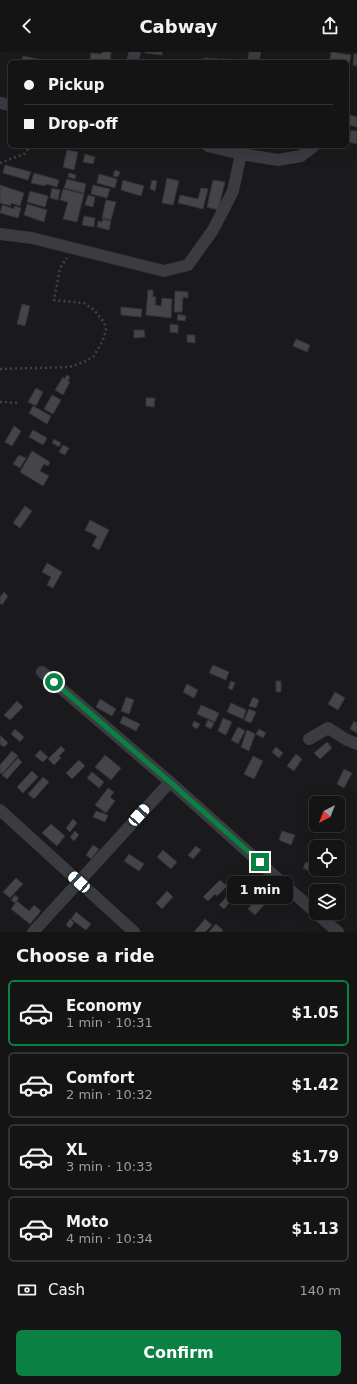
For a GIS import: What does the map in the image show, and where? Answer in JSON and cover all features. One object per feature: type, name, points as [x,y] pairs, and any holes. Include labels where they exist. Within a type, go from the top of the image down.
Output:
[{"type":"street","points":[[225,148],[242,150],[278,160],[301,156],[311,148]]},
{"type":"street","points":[[0,234],[32,238],[164,271],[188,265],[212,230],[233,191],[242,150]]},
{"type":"street","points":[[42,672],[170,782],[309,907]]},
{"type":"street","points":[[309,739],[328,728],[347,740],[357,744]]},
{"type":"street","points":[[33,932],[170,782]]},
{"type":"street","points":[[0,810],[134,932]]},
{"type":"street","points":[[324,920],[338,932]]},
{"type":"path","points":[[0,163],[24,154],[29,148]]},
{"type":"path","points":[[0,369],[69,367],[84,362],[94,356],[106,330],[104,322],[94,310],[84,303],[54,300],[60,268],[74,249]]},
{"type":"path","points":[[0,402],[19,403]]},
{"type":"building","points":[[102,52],[111,52],[110,60],[90,60],[91,53],[102,54]]},
{"type":"building","points":[[162,52],[162,55],[145,53]]},
{"type":"building","points":[[331,52],[351,55],[349,66],[349,60],[330,59]]},
{"type":"building","points":[[354,54],[357,54],[357,66],[353,65]]},
{"type":"building","points":[[23,56],[41,60],[22,60]]},
{"type":"building","points":[[204,58],[218,59],[218,60],[204,60]]},
{"type":"building","points":[[350,115],[357,117],[357,127],[349,125]]},
{"type":"building","points":[[351,130],[357,131],[357,144],[349,142]]},
{"type":"building","points":[[67,150],[78,152],[74,170],[63,167]]},
{"type":"building","points":[[85,154],[95,157],[93,164],[83,162]]},
{"type":"building","points":[[5,165],[31,172],[28,180],[3,173]]},
{"type":"building","points":[[115,170],[120,172],[118,177],[113,176]]},
{"type":"building","points":[[34,173],[59,180],[57,187],[46,184],[45,186],[31,183]]},
{"type":"building","points":[[69,173],[76,175],[75,179],[68,177]]},
{"type":"building","points":[[99,174],[117,179],[115,188],[97,183]]},
{"type":"building","points":[[167,178],[179,181],[173,205],[162,203]]},
{"type":"building","points":[[67,179],[86,184],[84,193],[64,188]]},
{"type":"building","points":[[123,180],[144,186],[141,196],[121,190]]},
{"type":"building","points":[[152,180],[157,181],[155,191],[150,189]]},
{"type":"building","points":[[213,180],[225,182],[218,210],[207,207]]},
{"type":"building","points":[[0,185],[24,193],[20,206],[11,203],[11,206],[0,203]]},
{"type":"building","points":[[93,185],[110,189],[107,198],[91,194]]},
{"type":"building","points":[[52,188],[60,190],[58,200],[50,198]]},
{"type":"building","points":[[201,188],[208,189],[203,209],[178,203],[180,195],[198,199]]},
{"type":"building","points":[[63,189],[84,194],[77,222],[63,219],[68,202],[60,200]]},
{"type":"building","points":[[30,191],[48,196],[45,207],[27,202]]},
{"type":"building","points":[[88,195],[95,197],[93,207],[85,205]]},
{"type":"building","points":[[106,200],[116,202],[111,220],[102,218]]},
{"type":"building","points":[[27,204],[47,210],[44,222],[24,215]]},
{"type":"building","points":[[2,205],[14,209],[14,206],[21,208],[18,218],[0,213]]},
{"type":"building","points":[[84,216],[95,218],[94,227],[82,225]]},
{"type":"building","points":[[103,219],[111,221],[109,230],[97,227],[98,221],[102,222]]},
{"type":"building","points":[[148,290],[153,290],[153,297],[156,297],[155,305],[161,306],[162,298],[172,299],[171,318],[146,315]]},
{"type":"building","points":[[175,291],[188,292],[188,298],[183,297],[182,312],[174,312]]},
{"type":"building","points":[[22,304],[30,306],[25,326],[17,324]]},
{"type":"building","points":[[121,307],[142,309],[141,317],[121,315]]},
{"type":"building","points":[[178,314],[186,316],[185,321],[177,320]]},
{"type":"building","points":[[170,324],[178,325],[178,333],[170,332]]},
{"type":"building","points":[[134,330],[144,330],[145,337],[134,338]]},
{"type":"building","points":[[187,335],[195,335],[195,343],[187,342]]},
{"type":"building","points":[[296,339],[310,345],[307,352],[293,346]]},
{"type":"building","points":[[67,375],[70,377],[68,381],[70,382],[63,395],[55,390],[63,377],[64,379]]},
{"type":"building","points":[[36,388],[43,392],[36,406],[28,402]]},
{"type":"building","points":[[52,395],[61,400],[53,414],[44,409]]},
{"type":"building","points":[[146,398],[155,398],[154,407],[146,406]]},
{"type":"building","points":[[33,406],[51,416],[47,424],[29,413]]},
{"type":"building","points":[[14,426],[21,431],[12,446],[5,442]]},
{"type":"building","points":[[33,430],[47,438],[43,445],[29,437]]},
{"type":"building","points":[[54,439],[61,443],[59,447],[52,443]]},
{"type":"building","points":[[63,445],[69,448],[65,455],[59,452]]},
{"type":"building","points":[[32,451],[50,462],[48,466],[44,464],[40,471],[49,476],[43,486],[20,472]]},
{"type":"building","points":[[19,455],[26,458],[20,468],[13,464]]},
{"type":"building","points":[[25,506],[32,511],[20,528],[13,523]]},
{"type":"building","points":[[90,520],[109,530],[99,550],[92,546],[97,536],[85,530]]},
{"type":"building","points":[[47,563],[62,572],[53,588],[47,585],[51,577],[42,572]]},
{"type":"building","points":[[4,592],[8,596],[2,605],[0,603],[0,597]]},
{"type":"building","points":[[213,665],[229,672],[226,680],[209,673]]},
{"type":"building","points":[[231,681],[235,683],[232,690],[228,688]]},
{"type":"building","points":[[276,681],[281,681],[281,692],[276,692]]},
{"type":"building","points":[[187,684],[198,690],[194,698],[183,692]]},
{"type":"building","points":[[335,692],[345,698],[338,710],[328,704]]},
{"type":"building","points":[[126,697],[134,700],[129,714],[121,711]]},
{"type":"building","points":[[253,697],[259,700],[256,708],[249,706]]},
{"type":"building","points":[[100,699],[116,709],[112,716],[96,707]]},
{"type":"building","points":[[17,701],[23,707],[10,720],[4,715]]},
{"type":"building","points":[[231,703],[246,710],[243,719],[227,712]]},
{"type":"building","points":[[201,705],[219,713],[215,722],[197,714]]},
{"type":"building","points":[[249,709],[256,712],[251,723],[244,720]]},
{"type":"building","points":[[123,716],[140,724],[136,731],[120,723]]},
{"type":"building","points":[[223,718],[232,722],[226,735],[218,731]]},
{"type":"building","points":[[208,720],[214,723],[211,729],[205,726]]},
{"type":"building","points":[[194,721],[200,724],[197,729],[192,726]]},
{"type":"building","points":[[354,721],[357,723],[357,733],[350,729]]},
{"type":"building","points":[[238,727],[245,731],[238,744],[231,740]]},
{"type":"building","points":[[15,729],[24,737],[20,742],[11,734]]},
{"type":"building","points":[[259,729],[266,733],[263,738],[256,734]]},
{"type":"building","points":[[247,730],[255,734],[249,751],[241,747]]},
{"type":"building","points":[[0,735],[8,743],[4,747],[0,744]]},
{"type":"building","points":[[327,742],[332,748],[320,759],[314,753]]},
{"type":"building","points":[[61,746],[65,750],[59,756],[61,758],[54,765],[48,759]]},
{"type":"building","points":[[276,747],[283,753],[279,758],[272,752]]},
{"type":"building","points":[[40,750],[48,757],[43,762],[35,756]]},
{"type":"building","points":[[12,751],[18,756],[2,774],[0,773],[0,765]]},
{"type":"building","points":[[296,754],[302,759],[294,771],[287,766]]},
{"type":"building","points":[[105,755],[121,768],[111,780],[95,767]]},
{"type":"building","points":[[253,756],[263,761],[254,779],[244,774]]},
{"type":"building","points":[[18,758],[22,762],[7,779],[2,775]]},
{"type":"building","points":[[79,760],[85,766],[72,779],[66,773]]},
{"type":"building","points":[[344,769],[352,773],[344,788],[337,784]]},
{"type":"building","points":[[32,771],[38,777],[23,793],[17,787]]},
{"type":"building","points":[[92,772],[104,782],[99,788],[87,778]]},
{"type":"building","points":[[43,777],[49,782],[34,799],[28,794]]},
{"type":"building","points":[[108,788],[114,792],[110,797],[115,801],[106,813],[95,805]]},
{"type":"building","points":[[96,811],[108,815],[105,822],[93,817]]},
{"type":"building","points":[[73,819],[77,823],[70,832],[66,828]]},
{"type":"building","points":[[51,824],[65,836],[57,846],[42,833]]},
{"type":"building","points":[[75,831],[79,835],[74,841],[70,837]]},
{"type":"building","points":[[282,831],[295,835],[291,845],[279,840]]},
{"type":"building","points":[[93,845],[99,849],[91,859],[86,855]]},
{"type":"building","points":[[196,846],[201,850],[193,859],[188,855]]},
{"type":"building","points":[[163,850],[177,862],[171,869],[157,857]]},
{"type":"building","points":[[129,854],[144,864],[139,871],[124,861]]},
{"type":"building","points":[[306,862],[309,863],[309,871],[303,868]]},
{"type":"building","points":[[16,878],[23,884],[10,898],[3,892]]},
{"type":"building","points":[[220,880],[227,886],[217,896],[215,894],[208,901],[203,897]]},
{"type":"building","points":[[167,891],[173,897],[162,909],[156,903]]},
{"type":"building","points":[[232,891],[236,895],[224,909],[219,905]]},
{"type":"building","points":[[243,891],[249,894],[244,904],[239,901]]},
{"type":"building","points":[[260,894],[268,900],[255,915],[248,909]]},
{"type":"building","points":[[15,895],[19,898],[15,903],[11,900]]},
{"type":"building","points":[[17,901],[29,911],[34,905],[41,911],[30,924],[11,909]]},
{"type":"building","points":[[76,912],[91,924],[86,930],[71,919]]},
{"type":"building","points":[[70,919],[74,923],[70,928],[66,925]]},
{"type":"building","points":[[205,919],[212,925],[205,932],[194,932]]},
{"type":"building","points":[[216,924],[223,930],[221,932],[209,932]]},
{"type":"route","points":[[54,682],[260,862]]}]
